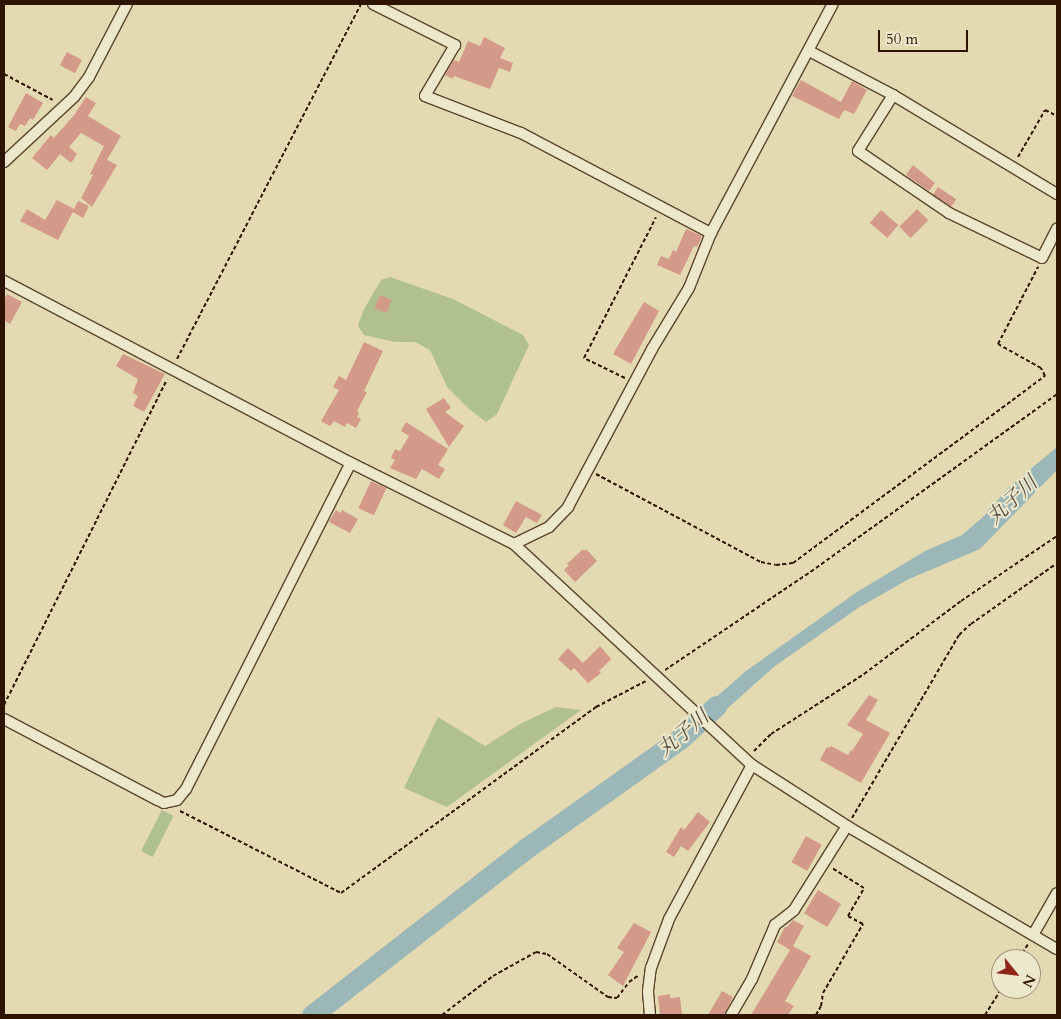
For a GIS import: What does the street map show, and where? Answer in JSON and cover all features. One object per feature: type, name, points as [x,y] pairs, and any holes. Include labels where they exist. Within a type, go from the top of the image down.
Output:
[{"type":"street","points":[[4,162],[64,106],[89,77],[127,4]]},
{"type":"street","points":[[373,4],[455,45],[425,96],[521,133],[711,233]]},
{"type":"street","points":[[514,544],[549,527],[568,507],[634,383],[689,288],[711,233],[833,4]]},
{"type":"street","points":[[809,51],[894,95],[1057,194]]},
{"type":"street","points":[[894,95],[858,151],[949,213],[1042,258],[1057,229]]},
{"type":"street","points":[[4,280],[351,463],[514,544],[749,762],[848,826],[1057,949]]},
{"type":"street","points":[[4,719],[164,803],[177,800],[186,789],[351,463]]},
{"type":"street","points":[[650,1015],[648,991],[651,968],[669,919],[749,762]]},
{"type":"street","points":[[731,1015],[752,979],[775,925],[794,910],[848,826]]},
{"type":"street","points":[[1033,935],[1057,893]]},
{"type":"path","points":[[4,705],[172,369],[361,4]]},
{"type":"path","points":[[4,74],[64,106]]},
{"type":"path","points":[[1012,167],[1045,110],[1057,116]]},
{"type":"path","points":[[634,383],[584,358],[661,206]]},
{"type":"path","points":[[588,470],[761,562],[776,565],[793,563],[945,448],[1045,376],[1041,368],[998,344],[1042,258]]},
{"type":"path","points":[[164,803],[341,893],[596,707],[658,679],[816,568],[1057,394]]},
{"type":"path","points":[[749,762],[771,734],[864,674],[962,601],[1057,536]]},
{"type":"path","points":[[848,826],[959,635],[971,624],[1057,563]]},
{"type":"path","points":[[816,1015],[822,1006],[823,993],[863,924],[848,916],[864,888],[824,863]]},
{"type":"path","points":[[1025,949],[1033,935]]},
{"type":"path","points":[[442,1015],[494,976],[536,952],[547,954],[608,997],[617,998],[629,982],[651,968]]},
{"type":"path","points":[[985,1015],[995,999]]},
{"type":"green space","points":[[390,277],[453,299],[523,335],[529,345],[497,414],[486,422],[469,409],[447,387],[430,350],[415,342],[395,342],[364,335],[358,326],[363,311],[381,280]]},
{"type":"green space","points":[[556,707],[581,710],[447,807],[404,788],[438,717],[485,746],[520,724]]},
{"type":"green space","points":[[162,810],[174,816],[153,857],[141,851]]},
{"type":"water","points":[[1057,447],[1057,470],[980,549],[909,579],[858,608],[775,666],[701,732],[689,721],[746,671],[857,592],[925,551],[962,535],[984,516],[1009,487]]},
{"type":"building","points":[[484,37],[505,48],[500,58],[513,63],[510,72],[499,68],[490,89],[454,76],[453,79],[445,75],[454,60],[459,62],[468,41],[480,46]]},
{"type":"building","points":[[67,52],[82,60],[75,73],[60,65]]},
{"type":"building","points":[[801,80],[841,102],[852,81],[867,90],[854,114],[844,110],[839,119],[792,96]]},
{"type":"building","points":[[26,93],[43,103],[33,120],[30,118],[25,126],[20,124],[16,131],[8,127]]},
{"type":"building","points":[[86,97],[96,103],[88,116],[121,136],[107,160],[117,165],[92,207],[81,198],[93,175],[90,174],[104,146],[81,133],[69,147],[77,154],[71,163],[60,154],[47,170],[32,158],[51,135],[54,138],[74,115]]},
{"type":"building","points":[[913,165],[935,183],[929,191],[906,175]]},
{"type":"building","points":[[938,187],[956,199],[951,207],[933,194]]},
{"type":"building","points":[[57,200],[74,209],[78,201],[89,206],[83,218],[73,212],[58,240],[20,221],[27,209],[45,220]]},
{"type":"building","points":[[917,209],[928,220],[911,238],[899,227]]},
{"type":"building","points":[[881,210],[898,225],[887,238],[870,223]]},
{"type":"building","points":[[686,229],[702,236],[697,247],[694,246],[680,275],[657,265],[661,256],[669,259],[673,250],[676,252]]},
{"type":"building","points":[[7,294],[22,302],[10,324],[4,320],[4,300]]},
{"type":"building","points":[[380,295],[392,300],[386,313],[375,308]]},
{"type":"building","points":[[644,302],[659,311],[631,364],[613,354]]},
{"type":"building","points":[[364,342],[383,351],[364,391],[367,392],[357,411],[359,413],[357,417],[361,419],[356,428],[347,423],[345,427],[334,421],[330,426],[321,421],[339,390],[333,387],[339,376],[346,380]]},
{"type":"building","points":[[123,354],[165,374],[144,412],[133,406],[138,396],[133,393],[138,379],[116,366]]},
{"type":"building","points":[[444,398],[451,408],[445,412],[464,426],[449,447],[426,409]]},
{"type":"building","points":[[406,422],[448,449],[438,465],[445,469],[439,479],[422,469],[416,479],[390,468],[395,460],[391,458],[395,449],[400,451],[409,436],[401,431]]},
{"type":"building","points":[[371,481],[386,488],[374,515],[358,508]]},
{"type":"building","points":[[516,501],[542,515],[537,523],[526,517],[516,533],[503,525]]},
{"type":"building","points":[[336,510],[340,513],[342,510],[358,519],[350,533],[329,522]]},
{"type":"building","points":[[583,549],[584,551],[586,549],[597,561],[575,582],[564,570],[569,565],[567,564]]},
{"type":"building","points":[[600,646],[611,659],[599,671],[601,673],[588,683],[574,668],[571,671],[558,659],[568,648],[583,663]]},
{"type":"building","points":[[869,695],[878,700],[866,720],[890,733],[861,783],[820,760],[827,747],[831,746],[848,755],[852,751],[863,734],[847,725]]},
{"type":"building","points":[[698,812],[710,822],[688,851],[681,846],[674,857],[666,852],[681,827],[684,830]]},
{"type":"building","points":[[806,836],[822,845],[807,871],[791,862]]},
{"type":"building","points":[[818,890],[841,904],[827,927],[804,913]]},
{"type":"building","points":[[793,920],[804,926],[793,946],[811,956],[785,1001],[794,1006],[788,1015],[751,1015],[790,950],[777,942],[785,927]]},
{"type":"building","points":[[634,923],[651,932],[623,986],[608,975],[624,952],[617,948]]},
{"type":"building","points":[[722,991],[733,997],[724,1015],[708,1015]]},
{"type":"building","points":[[670,994],[670,998],[680,997],[682,1015],[660,1015],[658,996]]},
{"type":"waterway","name":"丸子川","points":[[312,1015],[528,847],[680,739],[716,706]]}]
